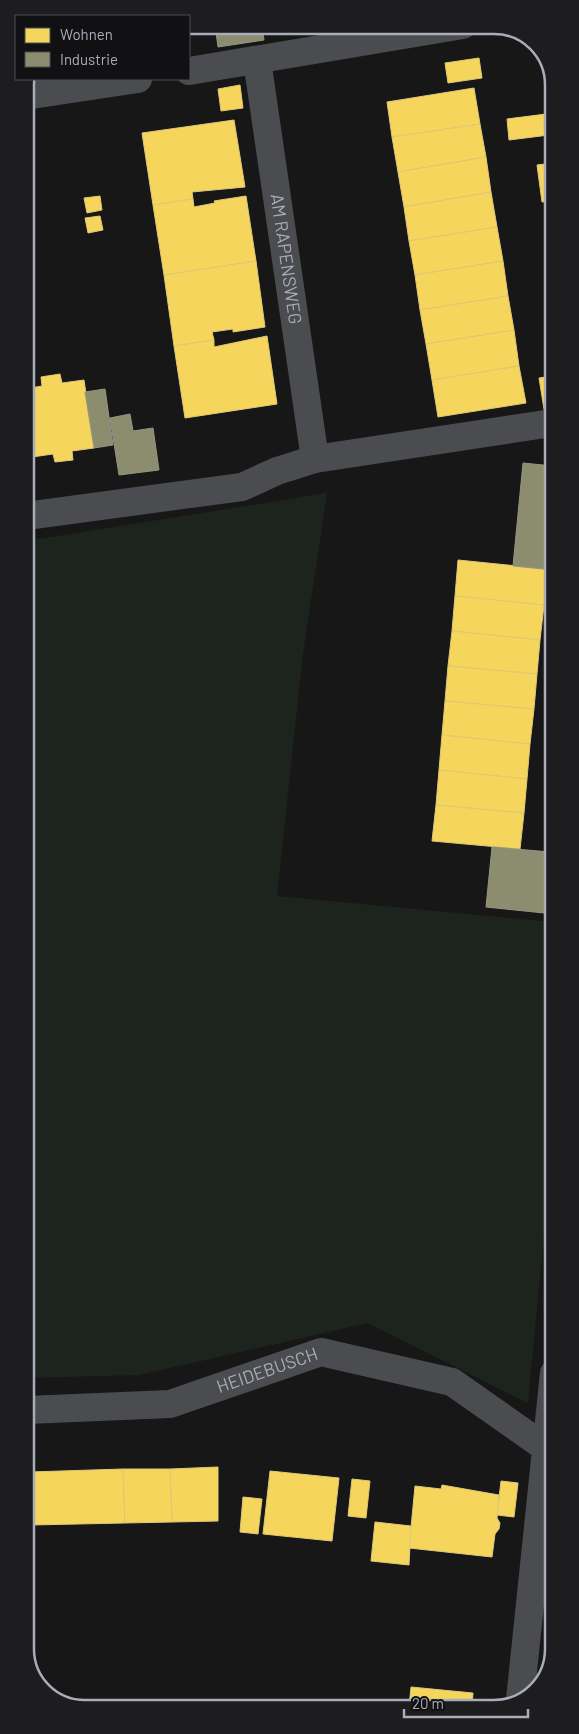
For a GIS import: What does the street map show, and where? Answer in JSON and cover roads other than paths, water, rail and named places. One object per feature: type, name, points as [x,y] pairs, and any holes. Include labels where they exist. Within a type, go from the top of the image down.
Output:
[{"type":"street","points":[[190,71],[410,34]]},
{"type":"street","name":"AM RAPENSWEG","points":[[257,60],[315,459]]},
{"type":"street","points":[[34,95],[131,80]]},
{"type":"street","points":[[34,515],[242,486],[276,471],[315,459],[545,424]]},
{"type":"street","name":"HEIDEBUSCH","points":[[34,1410],[170,1404],[321,1352],[452,1382],[545,1447]]},
{"type":"street","points":[[521,1693],[545,1458]]}]
